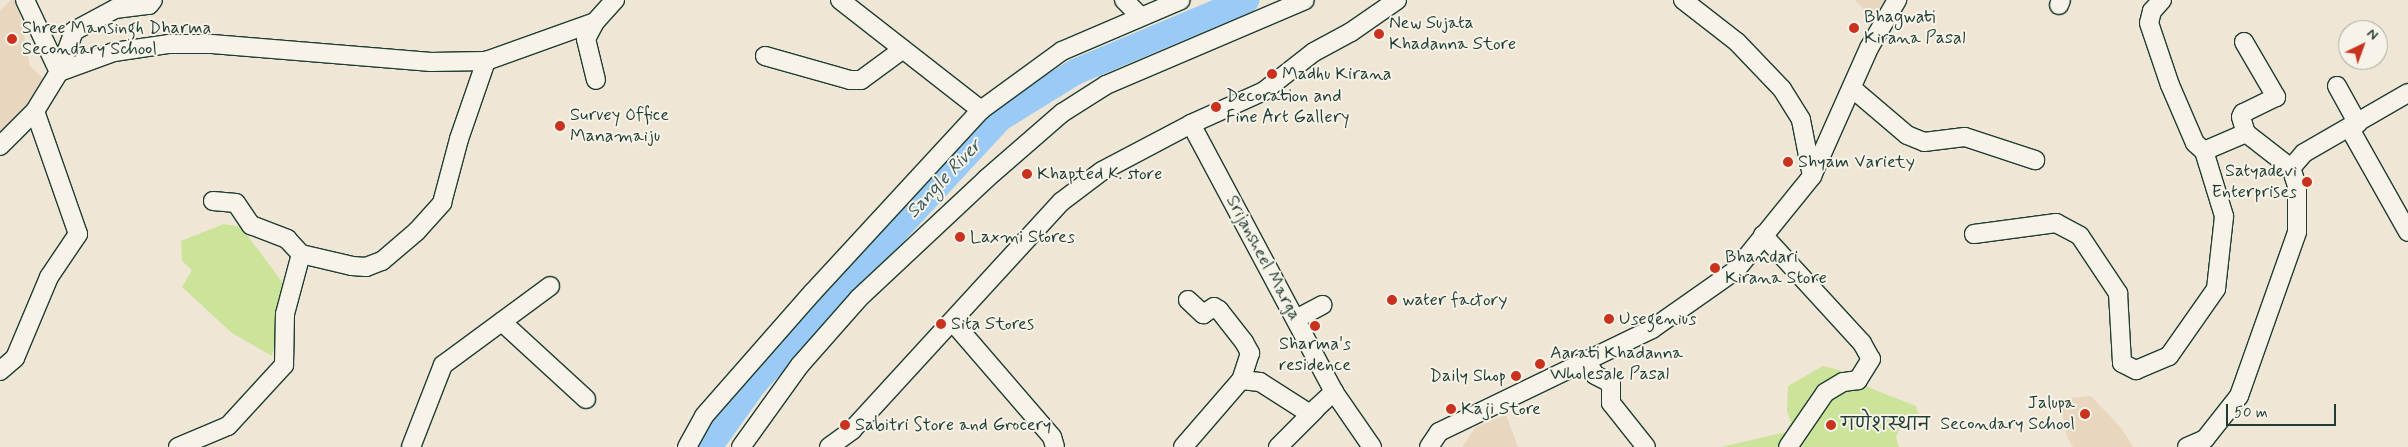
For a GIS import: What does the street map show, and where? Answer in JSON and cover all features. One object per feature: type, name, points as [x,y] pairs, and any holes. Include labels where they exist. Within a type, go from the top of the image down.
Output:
[{"type":"street","points":[[25,0],[59,72]]},
{"type":"street","points":[[0,146],[35,110],[59,72],[74,31],[115,9],[149,5],[153,0]]},
{"type":"street","points":[[596,80],[586,39],[595,22],[615,0]]},
{"type":"street","points":[[840,0],[981,110]]},
{"type":"street","points":[[1124,0],[1140,16]]},
{"type":"street","points":[[687,447],[704,416],[981,110],[1062,51],[1181,0]]},
{"type":"street","points":[[741,447],[800,365],[859,298],[986,179],[1062,113],[1106,85],[1305,0]]},
{"type":"street","points":[[829,447],[852,430],[1061,202],[1102,171],[1191,124],[1264,91],[1314,52],[1350,32],[1397,0]]},
{"type":"street","points":[[1683,0],[1737,42],[1782,89],[1800,120],[1812,176]]},
{"type":"street","points":[[1429,447],[1439,432],[1588,362],[1652,329],[1736,270],[1812,176],[1870,48],[1896,0]]},
{"type":"street","points":[[1974,234],[2056,223],[2080,236],[2118,293],[2122,363],[2136,370],[2169,356],[2216,289],[2224,216],[2204,151],[2195,143],[2170,85],[2149,23],[2152,11],[2162,0]]},
{"type":"street","points":[[59,72],[114,52],[169,44],[212,44],[431,62],[486,61],[595,22]]},
{"type":"street","points":[[2188,447],[2205,439],[2239,396],[2297,232],[2297,186],[2290,168],[2246,133],[2241,117],[2243,113],[2276,97],[2244,42]]},
{"type":"street","points":[[765,56],[838,78],[861,80],[903,49]]},
{"type":"street","points":[[213,201],[236,203],[251,225],[287,239],[300,254],[366,267],[382,261],[417,232],[442,203],[459,139],[486,61]]},
{"type":"street","points":[[2337,86],[2354,126],[2408,232]]},
{"type":"street","points":[[1853,89],[1907,135],[1924,142],[1965,137],[2035,160]]},
{"type":"street","points":[[2290,168],[2304,153],[2354,126],[2408,93]]},
{"type":"street","points":[[0,371],[15,358],[45,285],[78,234],[35,110]]},
{"type":"street","name":"Srijansheel Marga","points":[[1191,124],[1334,392],[1372,447]]},
{"type":"street","points":[[2204,151],[2246,133]]},
{"type":"street","points":[[1763,235],[1862,343],[1871,359],[1858,380],[1843,382],[1825,393],[1788,447]]},
{"type":"street","points":[[178,447],[228,426],[284,365],[285,314],[300,254]]},
{"type":"street","points":[[411,447],[443,365],[550,286]]},
{"type":"street","points":[[1183,447],[1241,380],[1250,361],[1250,353],[1244,342],[1219,310],[1214,307],[1203,314],[1188,300]]},
{"type":"street","points":[[1296,320],[1322,305]]},
{"type":"street","points":[[952,321],[1052,437],[1055,447]]},
{"type":"street","points":[[502,322],[586,399]]},
{"type":"street","points":[[1588,362],[1595,375],[1610,384],[1611,404],[1646,447]]},
{"type":"street","points":[[1241,380],[1260,382],[1310,414],[1315,410]]},
{"type":"street","points":[[1278,447],[1334,392]]},
{"type":"shaded area","name":"Shree Mansingh Dharma Secondary School","points":[[11,0],[17,0],[30,66],[44,79],[24,111],[0,132],[0,11]]},
{"type":"shaded area","points":[[1855,0],[1885,0],[1872,18]]},
{"type":"shaded area","name":"Jalupa Secondary School","points":[[2091,396],[2122,429],[2133,447],[2073,447],[2067,437],[2060,399]]},
{"type":"shaded area","points":[[1506,415],[1518,447],[1462,447],[1476,427]]},
{"type":"green space","points":[[224,224],[241,227],[286,287],[272,356],[232,333],[182,287],[192,270],[182,261],[181,241]]},
{"type":"green space","points":[[1823,366],[1846,372],[1870,388],[1916,406],[1919,417],[1902,423],[1896,437],[1899,447],[1721,447],[1786,432],[1791,422],[1787,411],[1788,386]]},
{"type":"waterway","name":"Sangle River","points":[[709,447],[754,384],[999,119],[1075,72],[1246,0]]},
{"type":"place","name":"Bhagwati Kirana Pasal","points":[[1854,28]]},
{"type":"place","name":"New Sujata Khadanna Store","points":[[1379,34]]},
{"type":"place","name":"Shree Mansingh Dharma Secondary School","points":[[12,39]]},
{"type":"place","name":"Madhu Kirana","points":[[1272,74]]},
{"type":"place","name":"Decoration and Fine Art Gallery","points":[[1216,107]]},
{"type":"place","name":"Survey Office Manamaiju","points":[[560,126]]},
{"type":"place","name":"Shyam Variety","points":[[1788,162]]},
{"type":"place","name":"Khapted K. store","points":[[1027,174]]},
{"type":"place","name":"Satyadevi Enterprises","points":[[2307,182]]},
{"type":"place","name":"Laxmi Stores","points":[[960,237]]},
{"type":"place","name":"Bhandari Kirana Store","points":[[1715,268]]},
{"type":"place","name":"water factory","points":[[1392,300]]},
{"type":"place","name":"Usegenius","points":[[1609,319]]},
{"type":"place","name":"Sita Stores","points":[[941,324]]},
{"type":"place","name":"Sharma's residence","points":[[1315,326]]},
{"type":"place","name":"Aarati Khadanna Wholesale Pasal","points":[[1540,364]]},
{"type":"place","name":"Daily Shop","points":[[1516,376]]},
{"type":"place","name":"Kaji Store","points":[[1451,409]]},
{"type":"place","name":"Jalupa Secondary School","points":[[2085,414]]},
{"type":"place","name":"Sabitri Store and Grocery","points":[[845,425]]},
{"type":"place","name":"गणेशस्थान","points":[[1831,425]]}]
